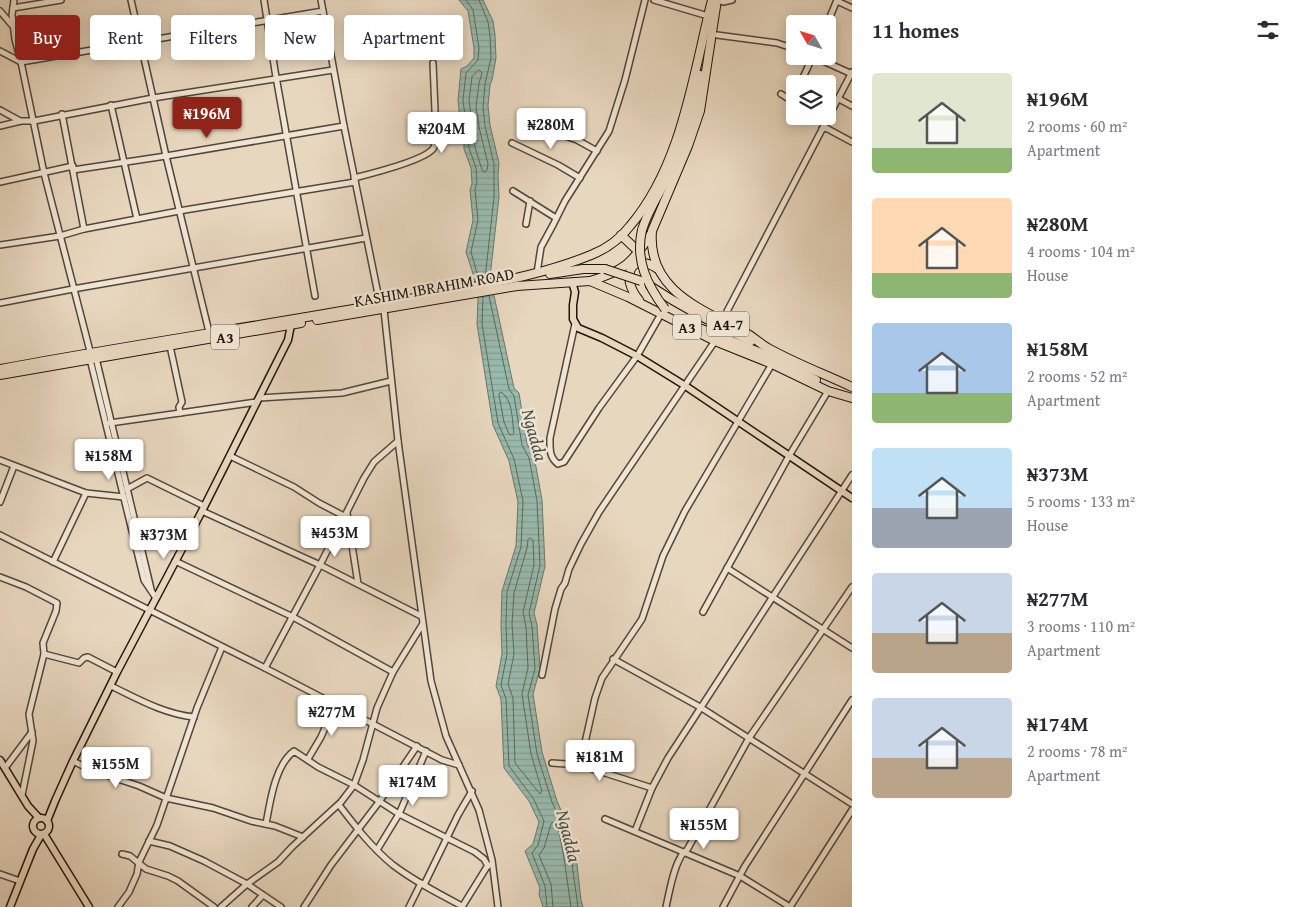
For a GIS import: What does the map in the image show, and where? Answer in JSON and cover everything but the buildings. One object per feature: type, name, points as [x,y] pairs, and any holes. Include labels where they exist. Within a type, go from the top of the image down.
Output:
[{"type":"highway","name":"A3","points":[[663,312],[645,278],[640,252],[640,240],[648,213],[683,144],[694,109],[712,0]]},
{"type":"highway","name":"A4-7","points":[[717,0],[700,111],[688,146],[655,222],[652,231],[652,251],[658,269],[676,292],[698,308],[748,334],[767,348]]},
{"type":"highway","name":"KASHIM IBRAHIM ROAD","points":[[0,375],[518,281],[593,254],[614,242],[629,227],[640,213],[660,178],[679,134],[708,16]]},
{"type":"highway","points":[[590,281],[609,276],[626,266],[639,252],[652,231]]},
{"type":"highway","points":[[621,235],[639,252]]},
{"type":"highway","points":[[642,305],[631,288],[629,273],[637,264],[644,263],[658,269]]},
{"type":"highway","name":"A4-7","points":[[518,281],[583,269],[605,269],[641,281],[680,305],[727,330],[852,387]]},
{"type":"highway","name":"KASHIM IBRAHIM ROAD","points":[[518,281],[590,281],[628,296],[642,305],[663,312],[715,341],[772,364],[828,391],[852,398]]},
{"type":"highway","name":"KASHIM IBRAHIM ROAD","points":[[0,369],[170,346],[210,336],[291,325],[382,307]]},
{"type":"highway","name":"A4-7","points":[[663,312],[683,322],[774,358],[852,398]]},
{"type":"main road","points":[[572,282],[575,292],[573,319],[578,328],[637,356],[684,385],[852,498]]},
{"type":"main road","points":[[10,907],[32,849],[44,833],[55,801],[73,761],[149,610],[154,595],[203,509],[288,340],[291,325]]},
{"type":"main road","points":[[0,760],[37,820]]},
{"type":"main road","points":[[32,849],[33,831],[37,820],[55,801]]},
{"type":"main road","points":[[37,820],[47,821]]},
{"type":"main road","points":[[33,831],[44,833]]},
{"type":"main road","points":[[44,833],[89,907]]},
{"type":"street","points":[[14,0],[12,26],[44,173],[154,595]]},
{"type":"street","points":[[13,8],[61,0]]},
{"type":"street","points":[[131,0],[134,15]]},
{"type":"street","points":[[264,0],[265,15]]},
{"type":"street","points":[[321,0],[366,238],[382,307],[430,681],[446,736],[472,791],[481,817],[492,860],[498,907]]},
{"type":"street","points":[[537,273],[542,247],[556,218],[609,131],[645,0]]},
{"type":"street","points":[[654,0],[708,16]]},
{"type":"street","points":[[717,0],[723,2],[732,0]]},
{"type":"street","points":[[831,15],[837,1],[852,8]]},
{"type":"street","points":[[0,11],[12,26]]},
{"type":"street","points":[[300,15],[323,11]]},
{"type":"street","points":[[161,38],[265,21]]},
{"type":"street","points":[[717,35],[777,43],[786,46]]},
{"type":"street","points":[[0,51],[21,62],[90,50]]},
{"type":"street","points":[[144,60],[210,336]]},
{"type":"street","points":[[273,60],[315,296]]},
{"type":"street","points":[[0,245],[60,236],[84,229],[355,180],[415,159],[433,150],[435,144],[433,63]]},
{"type":"street","points":[[834,65],[852,73],[836,104]]},
{"type":"street","points":[[0,126],[152,98],[333,70]]},
{"type":"street","points":[[781,94],[786,97]]},
{"type":"street","points":[[839,99],[852,106]]},
{"type":"street","points":[[111,105],[137,219]]},
{"type":"street","points":[[0,110],[21,121]]},
{"type":"street","points":[[62,114],[84,229]]},
{"type":"street","points":[[520,121],[577,140],[597,151]]},
{"type":"street","points":[[722,321],[824,125]]},
{"type":"street","points":[[0,182],[73,168],[124,163],[344,126]]},
{"type":"street","points":[[822,129],[826,128],[852,142]]},
{"type":"street","points":[[512,143],[558,164],[580,178]]},
{"type":"street","points":[[512,191],[530,200],[556,218]]},
{"type":"street","points":[[526,224],[530,200]]},
{"type":"street","points":[[0,303],[366,238]]},
{"type":"street","points":[[575,324],[550,438],[549,452],[553,460],[558,464],[564,462],[599,408],[637,356],[663,312]]},
{"type":"street","points":[[542,675],[555,609],[581,544],[599,512],[715,341]]},
{"type":"street","points":[[170,346],[182,402],[179,407],[180,413]]},
{"type":"street","points":[[92,357],[144,580],[154,595]]},
{"type":"street","points":[[580,765],[595,698],[602,678],[642,619],[663,556],[685,511],[772,364]]},
{"type":"street","points":[[110,423],[258,400],[342,393],[391,381]]},
{"type":"street","points":[[704,612],[789,456],[828,391]]},
{"type":"street","points":[[265,668],[364,478],[374,462],[398,441]]},
{"type":"street","points":[[230,456],[294,487],[344,516]]},
{"type":"street","points":[[0,460],[86,492],[124,497]]},
{"type":"street","points":[[0,502],[14,466]]},
{"type":"street","points":[[636,831],[652,788],[668,758],[852,475]]},
{"type":"street","points":[[127,489],[147,478],[203,509],[421,616]]},
{"type":"street","points":[[53,562],[86,492]]},
{"type":"street","points":[[348,510],[347,516],[358,584]]},
{"type":"street","points":[[0,535],[265,668],[442,760],[459,765]]},
{"type":"street","points":[[175,561],[293,617],[393,672]]},
{"type":"street","points":[[727,568],[852,648]]},
{"type":"street","points":[[0,577],[57,603],[56,611],[42,643],[44,654],[29,714],[33,741],[22,795]]},
{"type":"street","points":[[666,907],[676,869],[684,852],[687,850],[749,738],[852,588]]},
{"type":"street","points":[[221,907],[247,884],[278,862],[338,805],[354,785],[364,760],[372,724],[393,672],[422,625]]},
{"type":"street","points":[[118,907],[129,892],[137,874],[139,862],[166,798],[194,717],[222,647]]},
{"type":"street","points":[[44,654],[56,659],[79,663],[88,657],[117,672]]},
{"type":"street","points":[[613,660],[700,707],[852,804]]},
{"type":"street","points":[[111,686],[175,714],[194,717]]},
{"type":"street","points":[[723,907],[768,829],[852,700]]},
{"type":"street","points":[[308,760],[321,737],[335,705]]},
{"type":"street","points":[[5,768],[32,732]]},
{"type":"street","points":[[304,907],[331,865],[379,802],[417,746]]},
{"type":"street","points":[[266,824],[273,787],[288,758],[294,751],[318,767],[354,785],[398,814],[475,852],[484,858],[488,866]]},
{"type":"street","points":[[377,850],[398,814],[426,751]]},
{"type":"street","points":[[73,761],[91,770],[140,786],[166,798],[199,804],[251,821],[276,826],[303,837]]},
{"type":"street","points":[[552,763],[580,765],[652,788]]},
{"type":"street","points":[[409,907],[472,791]]},
{"type":"street","points":[[338,805],[377,850],[393,865],[462,906],[492,860]]},
{"type":"street","points":[[605,819],[740,876],[790,907],[852,810]]},
{"type":"street","points":[[148,841],[170,846],[204,861],[247,884],[262,896],[281,907]]},
{"type":"street","points":[[122,854],[130,856],[146,868],[178,881],[214,907]]},
{"type":"street","points":[[0,874],[20,881]]},
{"type":"street","points":[[252,907],[262,896]]},
{"type":"water","name":"Ngadda","points":[[459,0],[483,0],[493,21],[495,35],[496,58],[488,106],[490,125],[499,163],[499,197],[490,277],[514,388],[519,393],[527,444],[534,456],[542,500],[545,566],[534,613],[537,625],[540,669],[533,694],[542,752],[557,801],[569,828],[576,856],[583,907],[543,907],[539,894],[540,888],[525,851],[533,844],[539,822],[529,801],[504,768],[501,699],[496,686],[502,654],[502,591],[516,546],[518,502],[509,461],[493,425],[477,324],[478,300],[466,252],[473,220],[470,190],[472,183],[471,168],[464,149],[464,136],[458,100],[461,69],[467,66],[474,58],[474,48],[468,11]]}]
